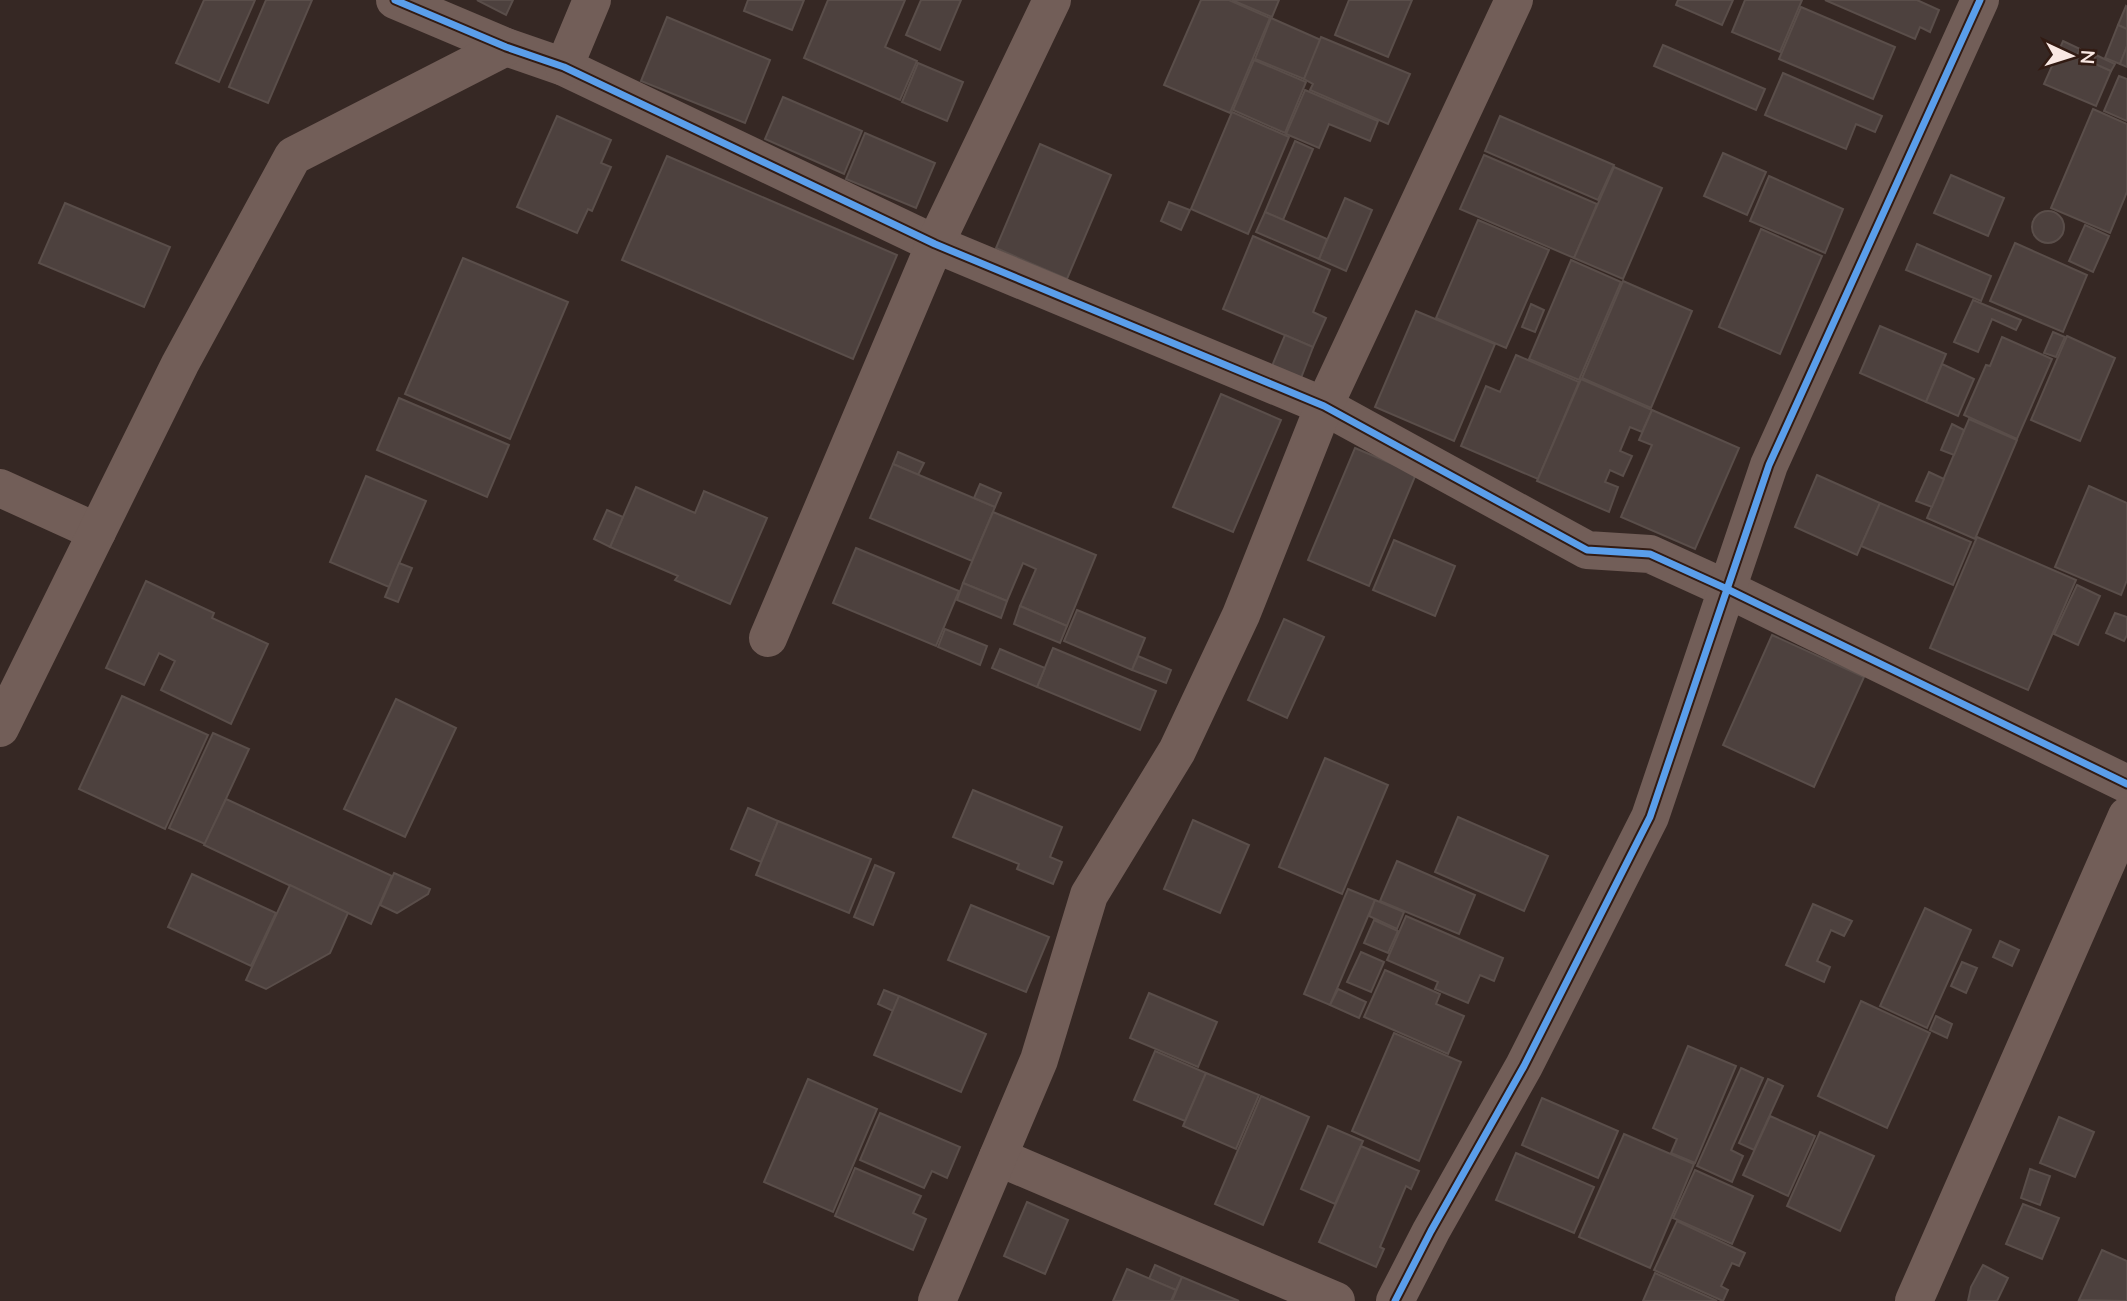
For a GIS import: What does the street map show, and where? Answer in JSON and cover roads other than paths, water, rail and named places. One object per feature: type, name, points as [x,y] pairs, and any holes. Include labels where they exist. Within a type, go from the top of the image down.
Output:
[{"type":"street","points":[[395,0],[506,47],[564,68],[935,244],[1324,406],[1587,550],[1650,554],[2127,783]]},
{"type":"street","points":[[564,68],[592,0]]},
{"type":"street","points":[[768,638],[935,244],[1052,0]]},
{"type":"street","points":[[937,1301],[1039,1060],[1088,895],[1177,751],[1241,615],[1324,406],[1514,0]]},
{"type":"street","points":[[1395,1301],[1430,1231],[1524,1066],[1650,817],[1769,465],[1980,0]]},
{"type":"street","points":[[0,728],[180,364],[293,156],[506,47]]},
{"type":"street","points":[[0,488],[97,532]]},
{"type":"street","points":[[1914,1301],[2127,816]]},
{"type":"street","points":[[998,1157],[1336,1301]]}]
